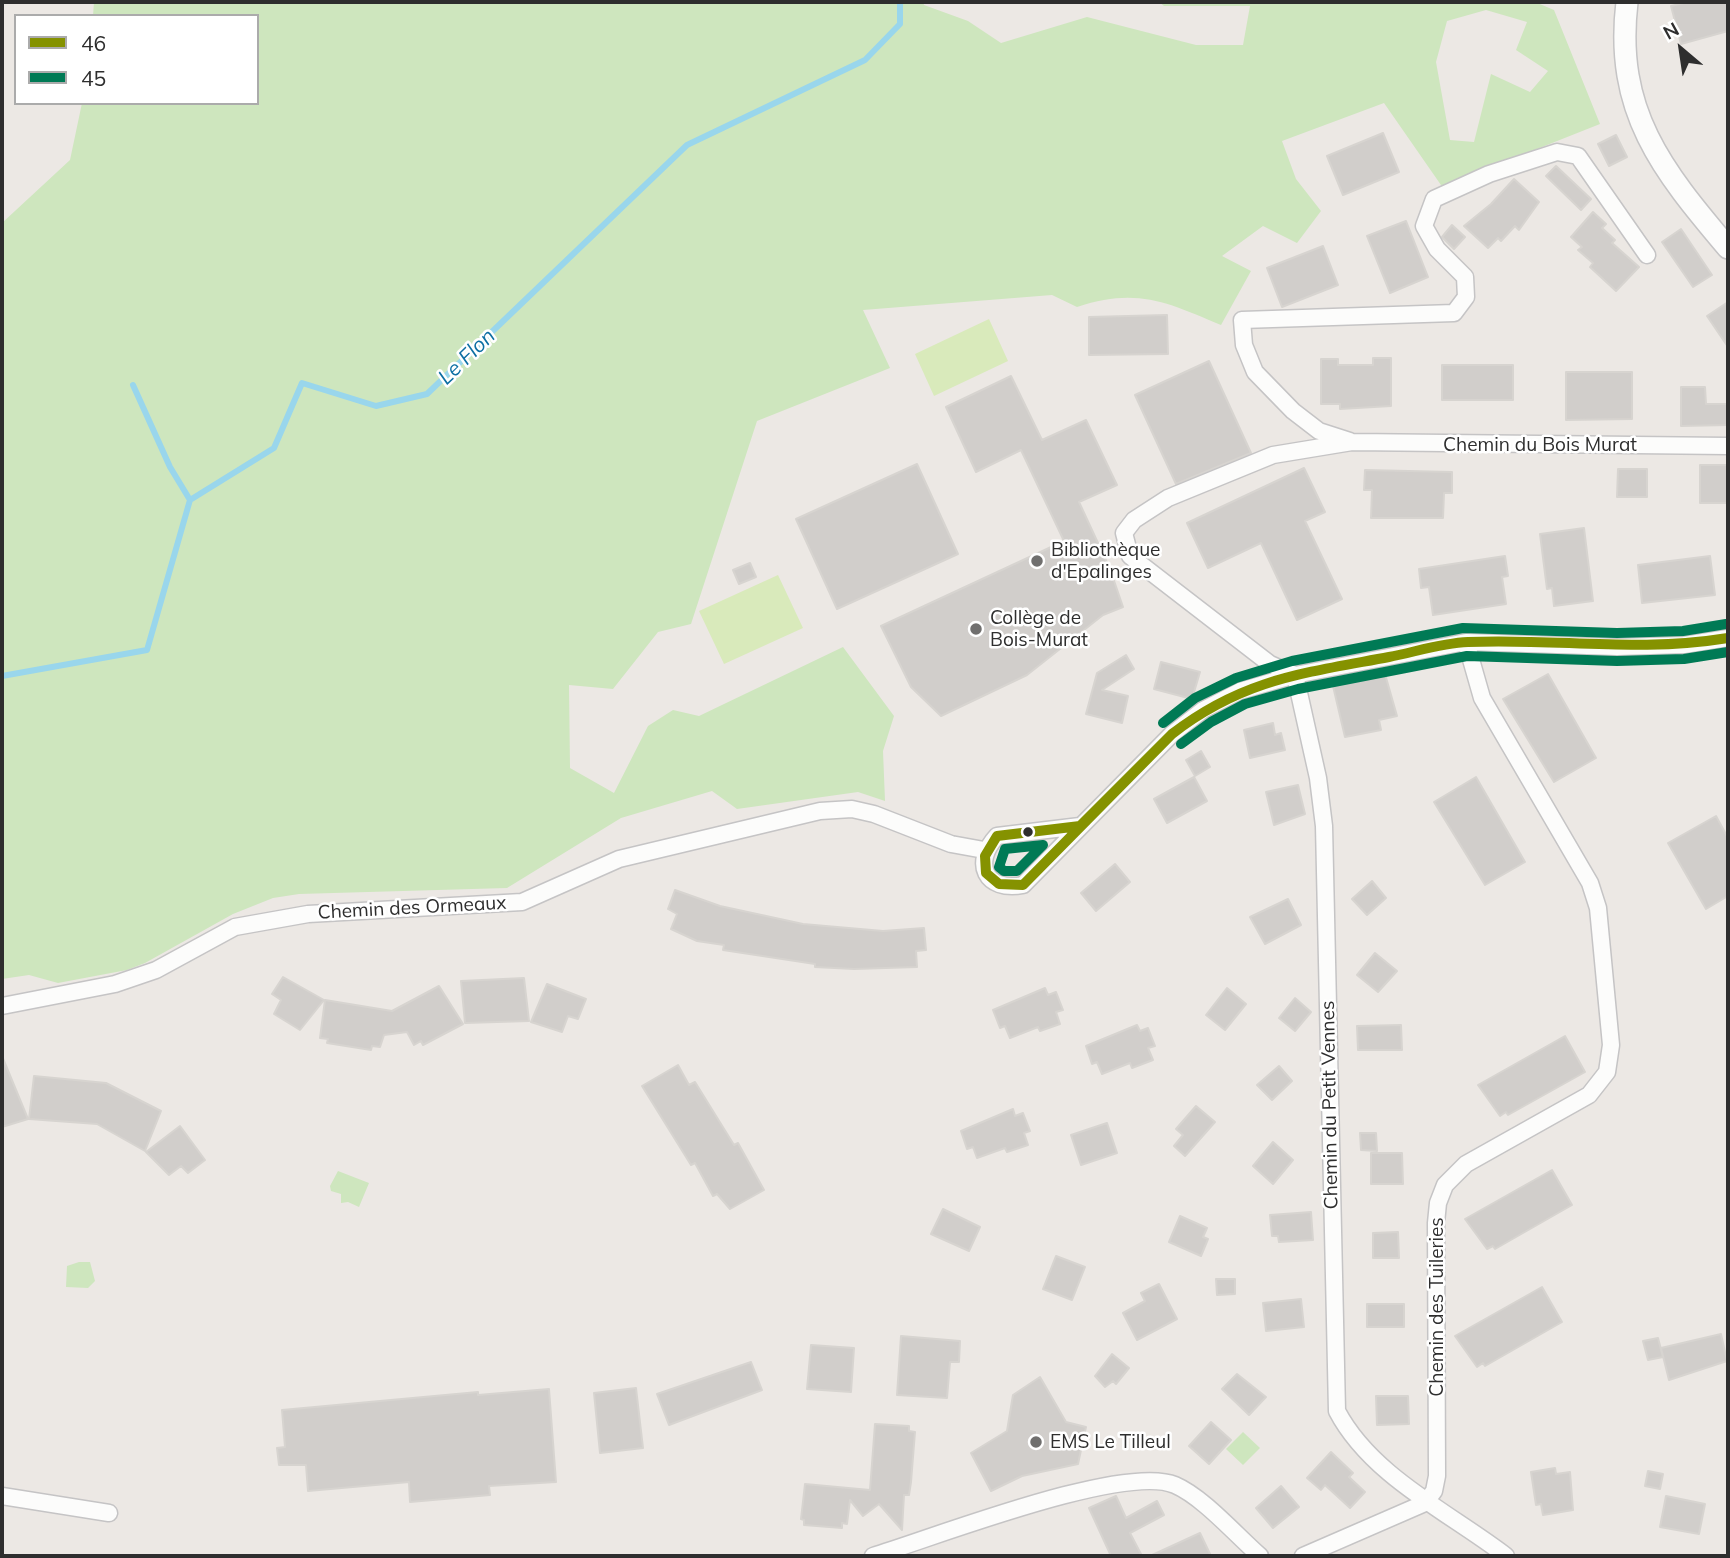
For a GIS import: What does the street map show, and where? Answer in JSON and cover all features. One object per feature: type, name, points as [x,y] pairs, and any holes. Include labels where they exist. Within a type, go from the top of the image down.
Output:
[{"type":"street","points":[[1627,2],[1629,74],[1647,137],[1674,184],[1728,248]]},
{"type":"street","name":"Chemin du Bois Murat","points":[[1352,442],[1319,431],[1310,425],[1255,372],[1244,345],[1242,320],[1454,313],[1466,297],[1465,277],[1437,248],[1424,226],[1434,199],[1489,174],[1556,152],[1578,156],[1647,256]]},
{"type":"street","name":"Chemin du Bois Murat","points":[[1295,675],[1270,664],[1130,556],[1124,533],[1134,520],[1168,498],[1273,455],[1352,442],[1728,446]]},
{"type":"street","points":[[1080,827],[997,836],[985,850],[983,867],[990,880],[1007,888],[1023,885],[1172,734],[1203,710],[1240,691],[1295,675],[1466,642],[1617,647],[1684,645],[1728,638]]},
{"type":"street","name":"Chemin des Tuileries","points":[[1425,1503],[1434,1491],[1437,1476],[1438,1203],[1446,1185],[1466,1164],[1588,1095],[1607,1072],[1611,1045],[1598,908],[1590,883],[1482,698],[1466,642]]},
{"type":"street","name":"Chemin du Petit Vennes","points":[[1295,675],[1318,778],[1324,826],[1337,1411],[1359,1443],[1425,1503],[1467,1525],[1506,1556]]},
{"type":"street","name":"Chemin des Ormeaux","points":[[2,1006],[115,984],[156,970],[235,927],[308,914],[522,902],[619,859],[820,811],[852,809],[874,814],[951,844],[985,850]]},
{"type":"street","points":[[873,1556],[1094,1486],[1147,1478],[1174,1485],[1191,1495],[1260,1556]]},
{"type":"street","points":[[2,1496],[109,1513]]},
{"type":"street","points":[[1303,1556],[1425,1503]]},
{"type":"green space","points":[[94,2],[923,2],[924,5],[968,21],[1001,43],[1087,17],[1196,45],[1243,45],[1250,6],[1164,6],[1159,2],[1535,2],[1554,10],[1600,124],[1484,170],[1450,198],[1384,103],[1282,141],[1296,179],[1321,211],[1297,243],[1263,226],[1222,256],[1251,271],[1221,325],[1167,304],[1134,298],[1098,301],[1077,307],[1052,295],[863,310],[890,368],[757,421],[691,624],[658,632],[613,689],[569,685],[570,768],[614,793],[648,726],[673,710],[699,716],[843,647],[894,716],[883,751],[885,801],[858,792],[737,809],[712,791],[621,818],[507,888],[299,894],[273,898],[233,914],[145,963],[127,970],[58,983],[29,975],[2,979],[2,223],[70,160],[82,105],[259,105],[259,14],[93,14]],"holes":[[[1486,10],[1527,22],[1516,50],[1548,71],[1530,92],[1491,74],[1474,142],[1450,140],[1436,62],[1447,21]]]},
{"type":"green space","points":[[989,319],[1008,361],[934,396],[915,354]]},
{"type":"green space","points":[[778,575],[803,628],[724,664],[699,611]]},
{"type":"green space","points":[[338,1171],[369,1183],[359,1207],[348,1202],[341,1203],[341,1194],[331,1191],[330,1186]]},
{"type":"green space","points":[[90,1262],[95,1281],[88,1288],[66,1287],[67,1266]]},
{"type":"green space","points":[[1243,1432],[1260,1448],[1243,1465],[1226,1449]]},
{"type":"building","points":[[1688,2],[1728,2],[1728,31],[1681,44],[1671,6]]},
{"type":"building","points":[[1383,133],[1399,172],[1343,195],[1327,156]]},
{"type":"building","points":[[1616,135],[1627,157],[1609,166],[1598,144]]},
{"type":"building","points":[[1556,166],[1591,199],[1581,210],[1546,176]]},
{"type":"building","points":[[1514,179],[1539,202],[1519,230],[1515,226],[1501,241],[1498,238],[1488,248],[1464,226],[1491,204]]},
{"type":"building","points":[[1593,212],[1606,224],[1602,228],[1615,240],[1612,243],[1639,267],[1616,291],[1590,267],[1593,263],[1578,250],[1582,247],[1571,237]]},
{"type":"building","points":[[1406,221],[1428,277],[1390,293],[1367,236]]},
{"type":"building","points":[[1452,225],[1465,237],[1454,249],[1442,237]]},
{"type":"building","points":[[1681,229],[1712,275],[1693,287],[1662,242]]},
{"type":"building","points":[[1323,246],[1338,285],[1282,307],[1267,268]]},
{"type":"building","points":[[1728,302],[1728,347],[1707,316]]},
{"type":"building","points":[[1167,315],[1168,354],[1089,355],[1089,317]]},
{"type":"building","points":[[1373,358],[1391,358],[1391,406],[1340,409],[1340,404],[1321,404],[1321,359],[1338,359],[1338,365],[1373,365]]},
{"type":"building","points":[[1209,361],[1251,453],[1176,484],[1135,395]]},
{"type":"building","points":[[1442,365],[1513,365],[1513,400],[1442,400]]},
{"type":"building","points":[[1566,372],[1632,372],[1632,419],[1566,420]]},
{"type":"building","points":[[1011,376],[1042,440],[1086,420],[1117,485],[1079,502],[1110,569],[1123,607],[1103,615],[1027,675],[941,716],[911,687],[881,626],[1064,541],[1021,450],[976,472],[946,407]]},
{"type":"building","points":[[1681,387],[1705,387],[1706,404],[1728,404],[1728,425],[1681,426]]},
{"type":"building","points":[[917,464],[958,554],[837,609],[796,519]]},
{"type":"building","points":[[1700,465],[1728,465],[1728,503],[1700,503]]},
{"type":"building","points":[[1304,468],[1325,512],[1305,521],[1342,599],[1297,620],[1261,543],[1208,568],[1187,523]]},
{"type":"building","points":[[1618,469],[1647,469],[1647,497],[1617,497]]},
{"type":"building","points":[[1365,470],[1452,472],[1452,493],[1444,493],[1443,518],[1371,518],[1372,490],[1364,490]]},
{"type":"building","points":[[1584,528],[1593,601],[1554,606],[1552,588],[1547,589],[1540,534]]},
{"type":"building","points":[[1505,556],[1508,576],[1502,577],[1506,604],[1433,615],[1429,587],[1421,588],[1419,569]]},
{"type":"building","points":[[1710,556],[1715,595],[1642,603],[1638,565]]},
{"type":"building","points":[[750,563],[756,577],[739,584],[733,570]]},
{"type":"building","points":[[1126,655],[1134,669],[1102,690],[1128,696],[1122,723],[1086,714],[1097,673]]},
{"type":"building","points":[[1161,662],[1200,672],[1192,699],[1154,689]]},
{"type":"building","points":[[1385,674],[1397,716],[1379,720],[1381,730],[1345,737],[1333,686]]},
{"type":"building","points":[[1548,674],[1596,758],[1554,782],[1503,699]]},
{"type":"building","points":[[1273,723],[1275,735],[1281,733],[1285,750],[1250,758],[1244,730]]},
{"type":"building","points":[[1201,751],[1210,767],[1195,776],[1186,760]]},
{"type":"building","points":[[1194,777],[1207,801],[1167,823],[1154,799]]},
{"type":"building","points":[[1476,777],[1525,862],[1485,885],[1434,802]]},
{"type":"building","points":[[1298,785],[1305,814],[1274,825],[1266,792]]},
{"type":"building","points":[[1716,816],[1728,838],[1728,896],[1706,909],[1668,843]]},
{"type":"building","points":[[1115,864],[1130,882],[1096,911],[1081,893]]},
{"type":"building","points":[[1372,881],[1386,898],[1367,915],[1352,899]]},
{"type":"building","points":[[675,890],[720,906],[803,924],[883,931],[924,928],[926,950],[916,951],[917,967],[854,969],[815,967],[815,964],[723,950],[724,945],[697,941],[671,929],[677,914],[668,909]]},
{"type":"building","points":[[1288,899],[1301,925],[1265,944],[1250,917]]},
{"type":"building","points":[[1375,953],[1397,971],[1378,992],[1357,975]]},
{"type":"building","points":[[283,977],[324,1000],[300,1030],[274,1014],[281,1000],[272,994]]},
{"type":"building","points":[[524,978],[529,1021],[465,1023],[461,981]]},
{"type":"building","points":[[547,984],[586,999],[578,1019],[568,1016],[562,1032],[531,1022]]},
{"type":"building","points":[[439,986],[463,1024],[423,1045],[421,1041],[414,1045],[407,1032],[384,1035],[380,1047],[372,1046],[371,1050],[327,1043],[328,1039],[320,1038],[325,1000],[392,1011]]},
{"type":"building","points":[[1045,988],[1048,995],[1056,992],[1063,1010],[1056,1012],[1060,1024],[1040,1031],[1038,1027],[1010,1038],[1005,1026],[1000,1028],[993,1010]]},
{"type":"building","points":[[1227,988],[1246,1004],[1225,1030],[1206,1015]]},
{"type":"building","points":[[1295,998],[1311,1012],[1295,1031],[1279,1018]]},
{"type":"building","points":[[1137,1025],[1140,1031],[1148,1028],[1155,1046],[1148,1048],[1153,1060],[1132,1068],[1130,1063],[1102,1074],[1097,1062],[1092,1064],[1086,1046]]},
{"type":"building","points":[[1401,1025],[1402,1050],[1358,1050],[1357,1026]]},
{"type":"building","points":[[1565,1036],[1585,1072],[1508,1115],[1506,1112],[1500,1116],[1478,1085]]},
{"type":"building","points":[[2,1056],[28,1119],[2,1127]]},
{"type":"building","points":[[678,1065],[689,1085],[695,1082],[734,1145],[738,1143],[764,1190],[730,1209],[717,1194],[713,1196],[695,1163],[691,1165],[642,1086]]},
{"type":"building","points":[[1279,1066],[1292,1081],[1272,1100],[1257,1085]]},
{"type":"building","points":[[34,1076],[106,1083],[161,1111],[145,1151],[97,1124],[29,1119]]},
{"type":"building","points":[[1196,1106],[1215,1122],[1185,1156],[1174,1146],[1183,1135],[1176,1129]]},
{"type":"building","points":[[1013,1109],[1015,1116],[1023,1113],[1030,1131],[1024,1133],[1028,1145],[1007,1152],[1005,1148],[977,1158],[973,1147],[967,1149],[961,1131]]},
{"type":"building","points":[[1107,1123],[1117,1153],[1081,1165],[1071,1135]]},
{"type":"building","points":[[180,1126],[205,1160],[188,1173],[181,1166],[169,1175],[146,1152]]},
{"type":"building","points":[[1360,1133],[1376,1133],[1377,1151],[1361,1150]]},
{"type":"building","points":[[1273,1142],[1293,1160],[1273,1184],[1253,1166]]},
{"type":"building","points":[[1371,1153],[1402,1153],[1403,1184],[1371,1184]]},
{"type":"building","points":[[1552,1170],[1572,1205],[1495,1249],[1493,1246],[1487,1249],[1465,1219]]},
{"type":"building","points":[[943,1209],[980,1227],[969,1251],[931,1234]]},
{"type":"building","points":[[1311,1212],[1313,1240],[1279,1242],[1278,1236],[1272,1236],[1270,1215]]},
{"type":"building","points":[[1180,1216],[1207,1228],[1203,1237],[1208,1239],[1201,1256],[1169,1242]]},
{"type":"building","points":[[1398,1232],[1399,1258],[1373,1258],[1373,1233]]},
{"type":"building","points":[[1056,1256],[1085,1267],[1072,1300],[1043,1289]]},
{"type":"building","points":[[1216,1279],[1235,1279],[1235,1294],[1217,1295]]},
{"type":"building","points":[[1159,1284],[1177,1319],[1137,1340],[1123,1313],[1145,1301],[1141,1293]]},
{"type":"building","points":[[1542,1287],[1562,1322],[1485,1366],[1483,1363],[1477,1367],[1455,1336]]},
{"type":"building","points":[[1301,1299],[1304,1327],[1266,1331],[1263,1303]]},
{"type":"building","points":[[1367,1304],[1404,1304],[1404,1327],[1367,1327]]},
{"type":"building","points":[[1721,1334],[1727,1361],[1669,1380],[1661,1348]]},
{"type":"building","points":[[901,1336],[960,1341],[959,1362],[950,1362],[947,1398],[897,1395]]},
{"type":"building","points":[[1658,1338],[1663,1357],[1648,1360],[1643,1341]]},
{"type":"building","points":[[811,1345],[854,1348],[851,1392],[807,1389]]},
{"type":"building","points":[[1112,1354],[1129,1368],[1116,1384],[1113,1381],[1105,1387],[1095,1376]]},
{"type":"building","points":[[751,1362],[762,1390],[669,1425],[657,1394]]},
{"type":"building","points":[[1237,1374],[1266,1397],[1249,1415],[1222,1389]]},
{"type":"building","name":"EMS Le Tilleul","points":[[1040,1377],[1066,1422],[1086,1427],[1078,1464],[1022,1476],[991,1491],[971,1453],[1007,1431],[1013,1395]]},
{"type":"building","points":[[636,1388],[643,1448],[600,1453],[594,1393]]},
{"type":"building","points":[[549,1389],[556,1482],[489,1486],[490,1495],[410,1502],[409,1482],[308,1491],[306,1465],[279,1465],[277,1448],[285,1447],[282,1410],[478,1392],[478,1395]]},
{"type":"building","points":[[1376,1396],[1408,1396],[1409,1424],[1377,1425]]},
{"type":"building","points":[[1211,1422],[1231,1440],[1209,1464],[1189,1446]]},
{"type":"building","points":[[875,1424],[909,1426],[909,1431],[915,1432],[909,1495],[904,1495],[902,1530],[879,1504],[863,1516],[850,1500],[847,1524],[842,1523],[842,1528],[804,1525],[804,1520],[801,1519],[805,1484],[870,1490]]},
{"type":"building","points":[[1331,1452],[1353,1473],[1349,1477],[1365,1492],[1350,1508],[1325,1485],[1321,1490],[1307,1478]]},
{"type":"building","points":[[1555,1468],[1556,1474],[1570,1472],[1573,1510],[1543,1515],[1541,1504],[1536,1505],[1531,1472]]},
{"type":"building","points":[[1648,1471],[1663,1474],[1660,1489],[1645,1486]]},
{"type":"building","points":[[1281,1486],[1299,1507],[1273,1528],[1256,1508]]},
{"type":"building","points":[[1116,1496],[1126,1518],[1157,1501],[1164,1515],[1130,1533],[1142,1556],[1111,1556],[1089,1508]]},
{"type":"building","points":[[1666,1496],[1705,1504],[1699,1534],[1660,1527]]},
{"type":"building","points":[[1200,1533],[1211,1556],[1150,1556]]},
{"type":"waterway","name":"Le Flon","points":[[2,676],[147,650],[190,500],[274,448],[302,383],[376,406],[427,394],[687,145],[865,60],[900,24],[900,2]]},
{"type":"waterway","points":[[133,385],[170,467],[190,500]]},
{"type":"transit line","name":"45","points":[[1163,723],[1195,698],[1236,678],[1292,661],[1463,628],[1617,633],[1683,631],[1726,624]]},
{"type":"transit line","name":"46","points":[[1172,734],[1224,701],[1275,681],[1448,644],[1501,641],[1629,645],[1728,638]]},
{"type":"transit line","name":"45","points":[[1181,744],[1211,722],[1245,704],[1298,689],[1467,656],[1617,661],[1684,659],[1728,652]]},
{"type":"transit line","name":"46","points":[[1172,734],[1023,885],[999,884],[986,873],[985,856],[997,836],[1080,826],[1172,734]]},
{"type":"transit line","name":"45","points":[[1043,845],[1017,871],[1004,871],[999,867],[1005,849],[1043,845]]},
{"type":"place","name":"Bibliothèque d'Epalinges","points":[[1037,561]]},
{"type":"place","name":"Collège de Bois-Murat","points":[[976,629]]},
{"type":"place","name":"EMS Le Tilleul","points":[[1036,1442]]}]
